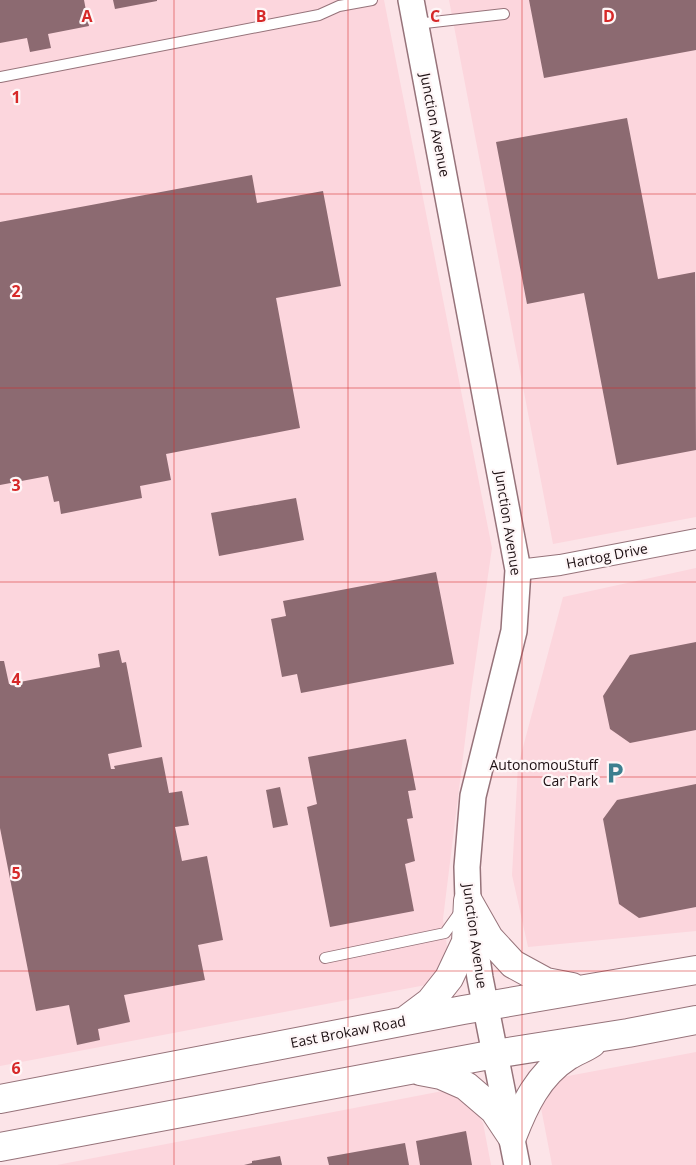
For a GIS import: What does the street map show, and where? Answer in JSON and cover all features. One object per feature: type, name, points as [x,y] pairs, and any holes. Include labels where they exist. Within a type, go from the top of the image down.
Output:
[{"type":"main road","points":[[468,901],[489,938],[513,964],[546,982],[580,989]]},
{"type":"main road","points":[[405,1021],[430,1002],[449,978],[466,942],[468,901]]},
{"type":"main road","name":"East Brokaw Road","points":[[0,1099],[405,1021],[696,970]]},
{"type":"main road","points":[[0,1147],[495,1054],[696,1020]]},
{"type":"main road","points":[[512,1138],[524,1106],[548,1073],[567,1057],[596,1042],[628,1033]]},
{"type":"main road","points":[[412,1070],[442,1075],[466,1086],[494,1110],[512,1138]]},
{"type":"street","name":"Junction Avenue","points":[[413,12],[518,570],[514,631],[472,796],[467,867],[468,901],[517,1165]]},
{"type":"street","name":"Hartog Drive","points":[[518,570],[560,565],[696,538]]},
{"type":"lane","points":[[0,77],[319,15],[338,3],[372,0]]},
{"type":"lane","points":[[413,12],[504,14]]},
{"type":"lane","points":[[325,958],[445,933],[468,901]]},
{"type":"shaded area","points":[[0,0],[384,0],[492,548],[471,692],[443,919],[452,980],[0,1066]]},
{"type":"shaded area","points":[[449,0],[696,0],[696,517],[553,544]]},
{"type":"shaded area","name":"AutonomouStuff Car Park","points":[[696,568],[696,931],[528,947],[512,875],[518,766],[563,597]]},
{"type":"shaded area","points":[[696,1052],[696,1165],[552,1165],[536,1082]]},
{"type":"shaded area","points":[[453,1089],[470,1102],[483,1123],[491,1165],[57,1165]]},
{"type":"building","points":[[0,0],[84,0],[89,26],[48,34],[51,48],[30,52],[27,38],[0,43]]},
{"type":"building","points":[[113,0],[157,0],[157,1],[115,9]]},
{"type":"building","points":[[529,0],[696,0],[696,50],[544,78]]},
{"type":"building","points":[[627,118],[658,279],[695,272],[696,450],[617,465],[584,293],[527,304],[496,142]]},
{"type":"building","points":[[252,175],[257,203],[323,191],[341,286],[276,298],[300,428],[166,454],[171,480],[140,486],[142,498],[61,514],[59,501],[54,502],[48,476],[0,485],[0,222]]},
{"type":"building","points":[[296,498],[304,540],[219,556],[211,513]]},
{"type":"building","points":[[436,572],[454,664],[301,693],[297,674],[282,677],[271,619],[286,616],[283,601]]},
{"type":"building","points":[[696,642],[696,730],[630,743],[610,729],[603,696],[630,655]]},
{"type":"building","points":[[119,650],[122,663],[126,662],[142,747],[108,754],[111,769],[115,769],[114,766],[162,757],[169,793],[182,791],[189,825],[175,827],[182,861],[207,856],[223,940],[198,945],[205,980],[124,995],[130,1022],[98,1029],[100,1040],[77,1045],[69,1005],[36,1011],[0,828],[0,661],[4,661],[9,684],[100,667],[98,654]]},
{"type":"building","points":[[406,739],[416,790],[408,791],[413,818],[407,819],[415,861],[405,864],[414,911],[330,927],[307,807],[317,804],[308,757]]},
{"type":"building","points":[[696,784],[696,907],[639,918],[619,904],[603,819],[617,800]]},
{"type":"building","points":[[280,787],[288,825],[273,828],[266,790]]},
{"type":"building","points":[[466,1131],[472,1165],[420,1165],[416,1141]]},
{"type":"building","points":[[405,1143],[409,1165],[329,1165],[327,1157]]},
{"type":"building","points":[[280,1156],[282,1165],[244,1165],[252,1163],[252,1161]]},
{"type":"place","name":"AutonomouStuff Car Park","points":[[615,773]]}]
